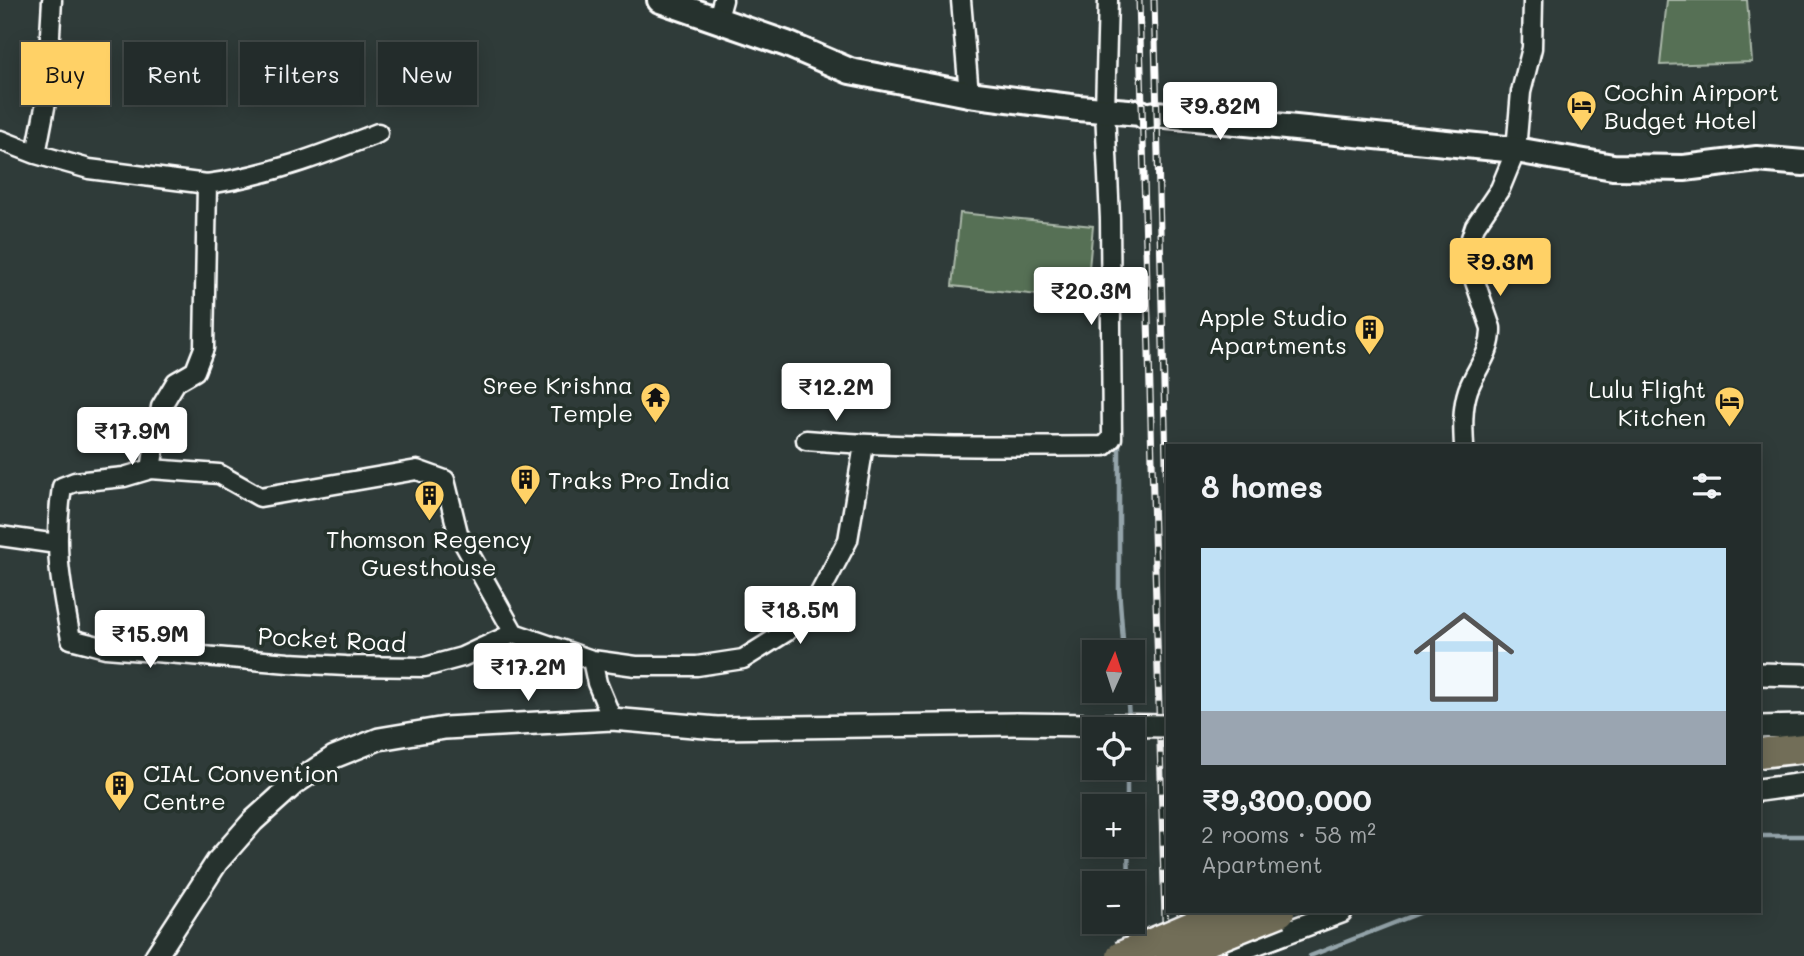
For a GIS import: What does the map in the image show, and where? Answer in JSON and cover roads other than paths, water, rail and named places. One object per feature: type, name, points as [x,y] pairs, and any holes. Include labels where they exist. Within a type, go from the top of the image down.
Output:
[{"type":"main road","points":[[660,0],[720,9],[787,44],[850,71],[969,94],[1141,113],[1144,116],[1156,114],[1232,120],[1516,150],[1614,167],[1684,168],[1757,159],[1804,163]]},
{"type":"main road","points":[[1761,753],[1804,748]]},
{"type":"main road","points":[[1761,772],[1804,768]]},
{"type":"main road","points":[[1121,956],[1223,913]]},
{"type":"main road","points":[[1170,956],[1278,913]]},
{"type":"street","points":[[36,154],[46,102],[51,0]]},
{"type":"street","points":[[961,0],[969,94]]},
{"type":"street","points":[[806,440],[864,445],[1090,447],[1108,444],[1112,438],[1111,219],[1105,110],[1108,0]]},
{"type":"street","points":[[1464,444],[1464,414],[1469,390],[1488,353],[1492,339],[1491,328],[1469,264],[1469,244],[1475,226],[1500,189],[1516,150],[1521,92],[1532,48],[1533,0]]},
{"type":"street","points":[[0,140],[36,154],[89,169],[207,184],[252,176],[305,161],[378,133]]},
{"type":"street","points":[[207,184],[204,348],[195,371],[176,382],[161,407],[151,469],[219,474],[260,496],[417,470],[445,480],[458,533],[514,634],[592,660],[636,667],[709,664],[743,659],[786,632],[820,593],[848,540],[864,445]]},
{"type":"street","name":"Pocket Road","points":[[151,469],[124,477],[75,482],[62,487],[57,544],[61,592],[71,639],[106,648],[346,666],[425,667],[461,657],[514,634]]},
{"type":"street","points":[[0,536],[57,544]]},
{"type":"street","points":[[592,660],[597,683],[612,719]]},
{"type":"street","points":[[1761,674],[1804,675]]},
{"type":"street","points":[[156,956],[217,862],[244,832],[294,784],[334,757],[379,739],[445,728],[612,719],[718,728],[1017,724],[1166,726]]},
{"type":"street","points":[[1761,727],[1804,726]]},
{"type":"street","points":[[1761,790],[1804,784]]},
{"type":"street","points":[[1237,913],[1239,953],[1263,940],[1338,913]]},
{"type":"street","points":[[1256,913],[1263,940]]},
{"type":"waterway","points":[[1119,437],[1119,589],[1123,640]]},
{"type":"waterway","points":[[1128,704],[1129,717]]},
{"type":"waterway","points":[[1127,780],[1127,794]]},
{"type":"waterway","points":[[1761,836],[1804,836]]},
{"type":"waterway","points":[[1128,857],[1129,871]]},
{"type":"waterway","points":[[1310,956],[1419,913]]},
{"type":"waterway","points":[[1122,945],[1126,934]]},
{"type":"railway","points":[[1139,0],[1166,956]]},
{"type":"railway","points":[[1154,0],[1166,462]]},
{"type":"railway","points":[[1180,913],[1181,956]]},
{"type":"place","name":"Cochin Airport Budget Hotel","points":[[1581,132]]},
{"type":"place","name":"Apple Studio Apartments","points":[[1370,357]]},
{"type":"place","name":"Sree Krishna Temple","points":[[656,425]]},
{"type":"place","name":"Lulu Flight Kitchen","points":[[1729,429]]},
{"type":"place","name":"Traks Pro India","points":[[525,506]]},
{"type":"place","name":"Thomson Regency Guesthouse","points":[[429,523]]},
{"type":"place","name":"CIAL Convention Centre","points":[[120,813]]}]
